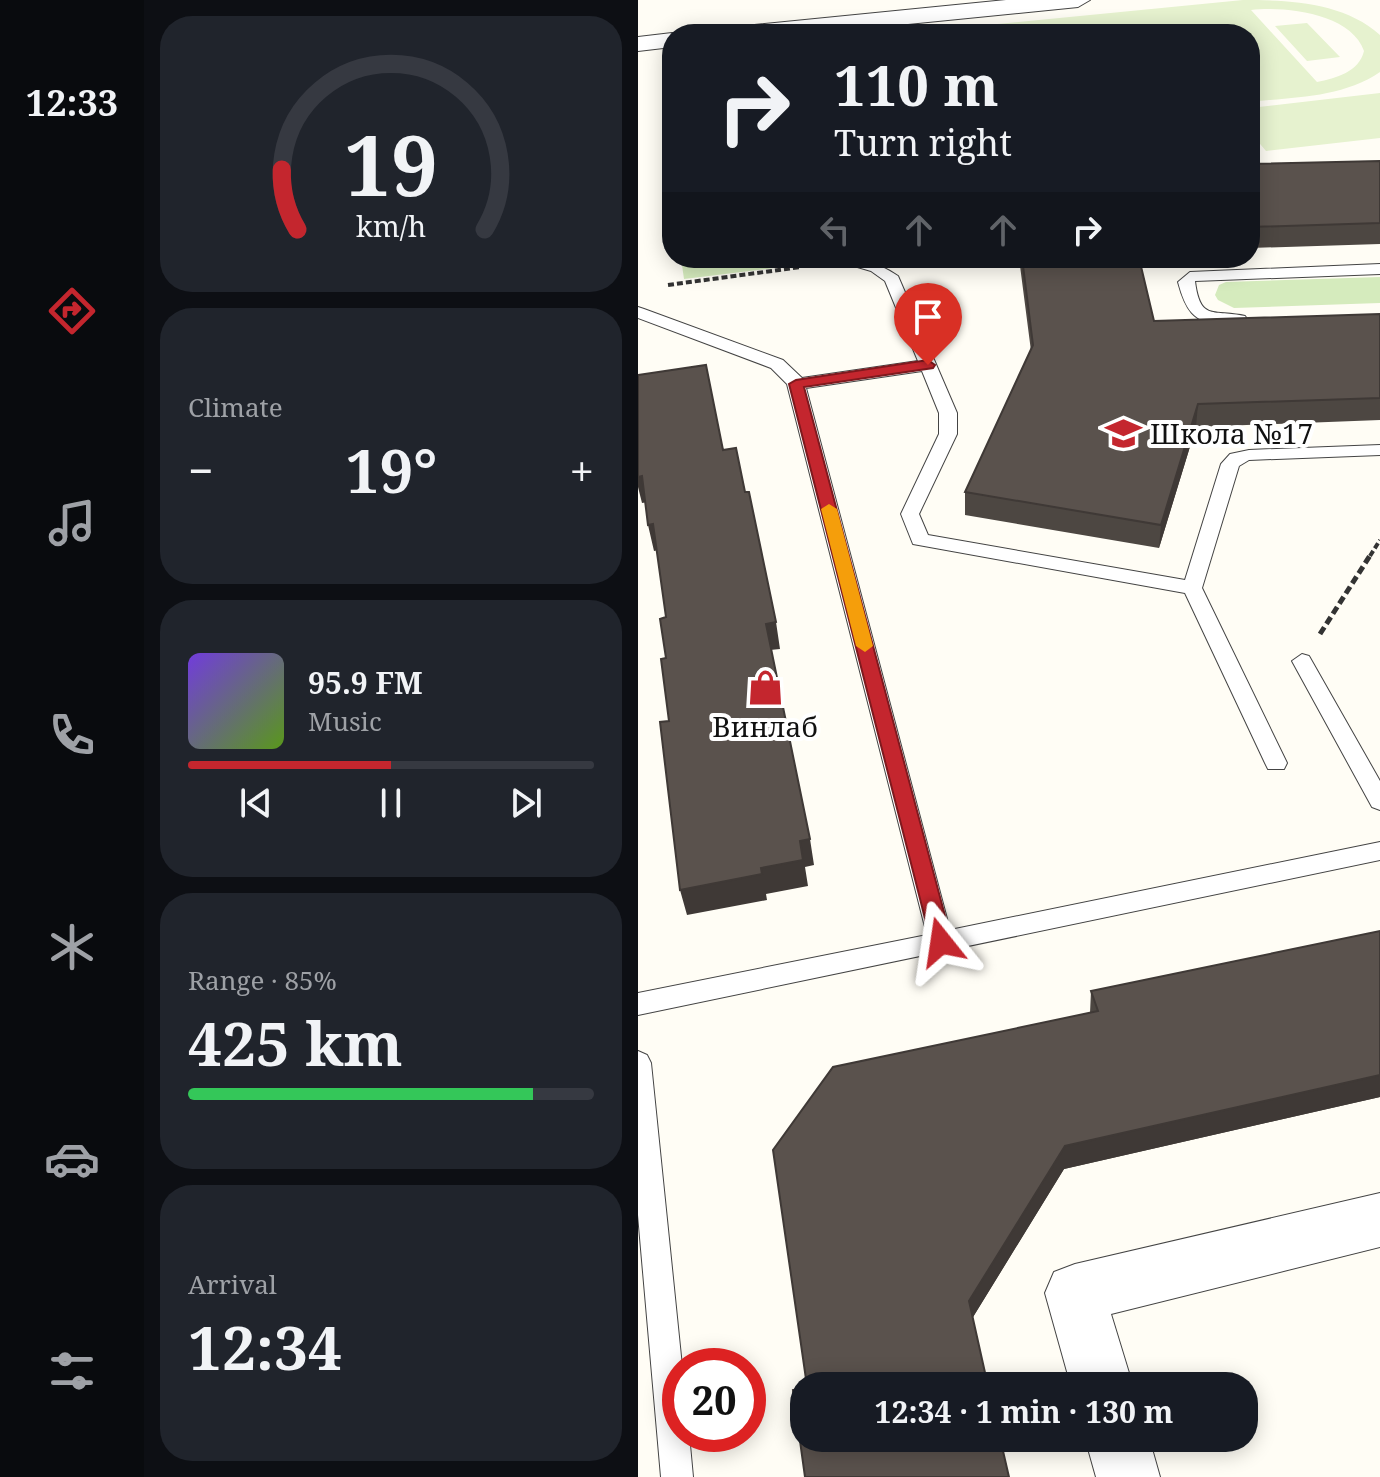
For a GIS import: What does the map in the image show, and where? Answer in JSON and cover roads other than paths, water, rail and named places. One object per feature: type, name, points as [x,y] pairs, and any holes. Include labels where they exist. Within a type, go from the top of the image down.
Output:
[{"type":"street","points":[[836,24],[1078,0]]},
{"type":"street","points":[[638,44],[662,41]]},
{"type":"street","points":[[1098,1372],[1075,1293],[1380,1220]]},
{"type":"street","points":[[1121,1452],[1128,1477]]},
{"type":"lane","points":[[876,268],[892,279],[950,424],[910,514],[920,540],[1192,588]]},
{"type":"lane","points":[[1260,318],[1201,318],[1194,311],[1186,282],[1200,274],[1380,269]]},
{"type":"lane","points":[[638,312],[777,364],[791,374],[796,384],[941,942]]},
{"type":"lane","points":[[796,384],[928,365]]},
{"type":"lane","points":[[1276,763],[1192,588],[1230,464],[1236,458],[1380,450]]},
{"type":"lane","points":[[1302,661],[1380,801]]},
{"type":"lane","points":[[638,1004],[1380,851]]},
{"type":"lane","points":[[638,1063],[677,1477]]},
{"type":"place","name":"Школа №17","points":[[1124,434]]},
{"type":"place","name":"Винлаб","points":[[765,687]]}]
